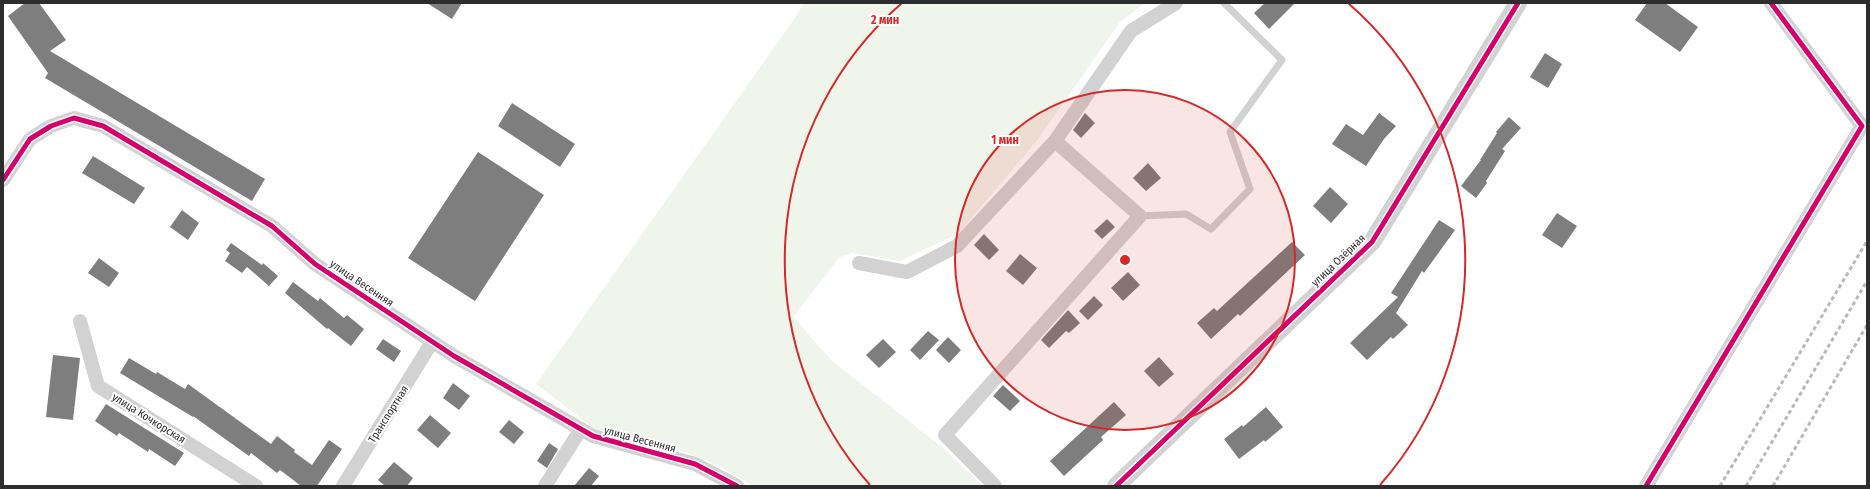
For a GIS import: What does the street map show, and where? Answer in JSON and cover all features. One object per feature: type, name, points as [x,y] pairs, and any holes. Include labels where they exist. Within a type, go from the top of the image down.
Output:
[{"type":"street","points":[[859,263],[907,272],[957,246],[1054,141],[1131,31],[1176,3]]},
{"type":"street","name":"улица Озёрная","points":[[1116,486],[1372,242],[1518,3]]},
{"type":"street","points":[[1646,486],[1862,126],[1771,3]]},
{"type":"street","name":"улица Весенняя","points":[[3,180],[30,139],[51,126],[74,118],[103,126],[272,226],[315,264],[454,356],[593,436],[695,464],[737,486]]},
{"type":"street","points":[[995,486],[945,435],[1140,216],[1054,141]]},
{"type":"street","name":"улица Кочкорская","points":[[80,321],[98,386],[256,486]]},
{"type":"street","name":"Транспортная","points":[[343,486],[432,342]]},
{"type":"street","points":[[545,486],[581,429]]},
{"type":"lane","points":[[1140,216],[1186,214],[1211,229],[1250,189],[1230,132],[1282,60],[1224,3]]},
{"type":"shaded area","points":[[804,3],[1145,3],[1120,22],[1038,139],[959,233],[900,261],[852,253],[840,257],[793,317],[831,360],[942,447],[983,486],[753,486],[721,467],[686,452],[595,429],[536,384],[795,18]]},
{"type":"building","points":[[25,3],[39,3],[66,40],[50,51],[265,179],[252,201],[45,78],[48,73],[8,16]]},
{"type":"building","points":[[427,3],[462,3],[452,19]]},
{"type":"building","points":[[1265,3],[1295,3],[1269,29],[1254,13]]},
{"type":"building","points":[[1647,3],[1665,3],[1698,27],[1680,52],[1635,20]]},
{"type":"building","points":[[1545,53],[1562,64],[1548,88],[1530,77]]},
{"type":"building","points":[[512,103],[575,144],[560,167],[498,126]]},
{"type":"building","points":[[1085,113],[1095,123],[1081,138],[1073,130]]},
{"type":"building","points":[[1379,113],[1396,126],[1384,139],[1366,166],[1332,144],[1346,124],[1363,135]]},
{"type":"building","points":[[1509,117],[1521,128],[1502,149],[1505,151],[1486,181],[1487,183],[1476,198],[1461,186],[1481,160],[1497,133],[1496,132]]},
{"type":"building","points":[[478,152],[544,195],[475,301],[408,258]]},
{"type":"building","points":[[93,156],[145,188],[134,204],[82,173]]},
{"type":"building","points":[[1148,163],[1161,178],[1146,191],[1133,178]]},
{"type":"building","points":[[1330,187],[1348,204],[1331,223],[1313,206]]},
{"type":"building","points":[[182,210],[199,223],[188,240],[170,227]]},
{"type":"building","points":[[1557,213],[1577,226],[1562,248],[1542,235]]},
{"type":"building","points":[[1107,219],[1115,227],[1102,239],[1094,231]]},
{"type":"building","points":[[1439,220],[1455,230],[1424,273],[1422,271],[1396,313],[1408,325],[1393,339],[1391,337],[1367,360],[1350,343],[1398,297],[1391,293]]},
{"type":"building","points":[[984,234],[999,250],[989,260],[974,245]]},
{"type":"building","points":[[1292,242],[1305,255],[1240,316],[1238,314],[1211,339],[1197,323],[1214,308],[1217,311]]},
{"type":"building","points":[[231,243],[262,265],[263,263],[278,276],[269,286],[247,267],[242,273],[225,261],[230,253],[226,250]]},
{"type":"building","points":[[1020,254],[1037,268],[1023,285],[1006,271]]},
{"type":"building","points":[[99,258],[119,273],[109,287],[88,273]]},
{"type":"building","points":[[1128,272],[1140,285],[1123,301],[1111,288]]},
{"type":"building","points":[[293,282],[318,301],[320,298],[344,318],[347,315],[364,329],[351,346],[328,328],[327,329],[285,293]]},
{"type":"building","points":[[1094,296],[1103,305],[1088,320],[1079,311]]},
{"type":"building","points":[[1068,310],[1080,323],[1069,333],[1066,331],[1049,348],[1041,340]]},
{"type":"building","points":[[928,331],[939,340],[920,360],[910,350]]},
{"type":"building","points":[[948,337],[961,350],[949,363],[936,350]]},
{"type":"building","points":[[383,339],[401,351],[394,362],[376,349]]},
{"type":"building","points":[[883,339],[896,352],[879,368],[866,355]]},
{"type":"building","points":[[53,355],[80,358],[73,420],[46,417]]},
{"type":"building","points":[[1159,357],[1174,374],[1159,387],[1144,371]]},
{"type":"building","points":[[129,358],[156,374],[157,372],[185,389],[188,384],[271,444],[277,436],[295,450],[294,452],[312,465],[329,440],[342,449],[317,486],[301,486],[280,470],[277,473],[251,453],[249,456],[193,416],[120,373]]},
{"type":"building","points":[[453,383],[470,396],[459,410],[443,398]]},
{"type":"building","points":[[1003,385],[1020,401],[1010,411],[993,396]]},
{"type":"building","points":[[1114,402],[1126,415],[1101,437],[1103,440],[1064,476],[1050,461]]},
{"type":"building","points":[[106,404],[184,453],[175,466],[149,449],[148,452],[119,433],[117,436],[95,421]]},
{"type":"building","points":[[1266,407],[1283,427],[1265,442],[1264,440],[1239,459],[1224,439],[1242,425],[1243,427]]},
{"type":"building","points":[[430,415],[451,433],[438,448],[417,430]]},
{"type":"building","points":[[509,420],[524,432],[514,444],[499,432]]},
{"type":"building","points":[[549,443],[558,449],[547,468],[537,461]]},
{"type":"building","points":[[394,462],[413,478],[407,486],[385,486],[378,480]]},
{"type":"building","points":[[589,468],[599,476],[591,486],[574,486]]},
{"type":"railway","points":[[1720,486],[1867,241]]},
{"type":"railway","points":[[1746,486],[1867,281]]},
{"type":"railway","points":[[1773,486],[1867,325]]},
{"type":"cycle path","points":[[1116,486],[1372,242],[1518,3]]},
{"type":"cycle path","points":[[1646,486],[1862,126],[1771,3]]},
{"type":"cycle path","points":[[3,180],[30,139],[51,126],[74,118],[103,126],[272,226],[315,264],[454,356],[593,436],[695,464],[737,486]]}]
